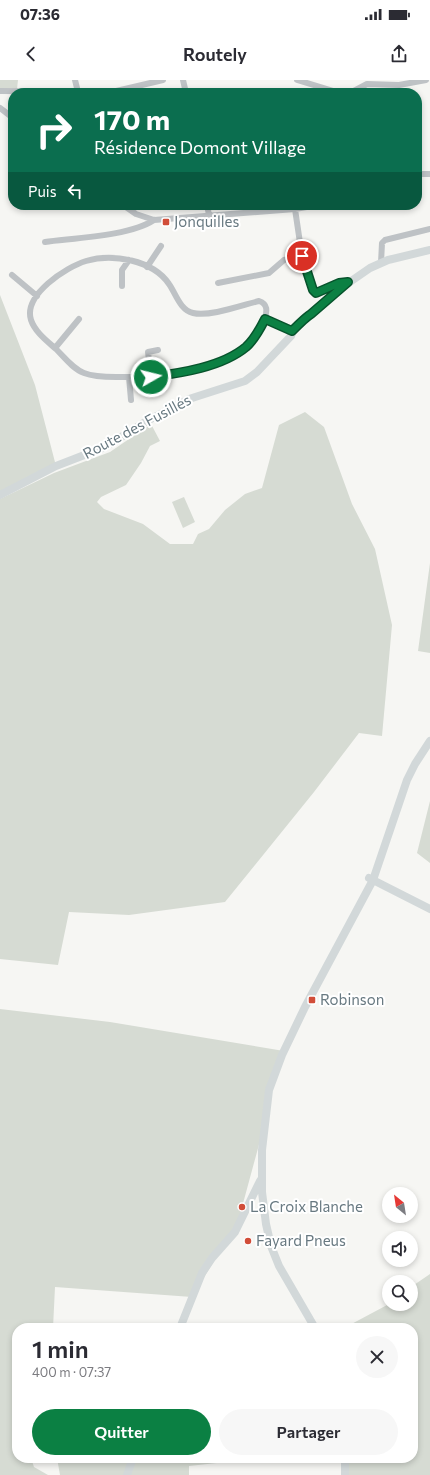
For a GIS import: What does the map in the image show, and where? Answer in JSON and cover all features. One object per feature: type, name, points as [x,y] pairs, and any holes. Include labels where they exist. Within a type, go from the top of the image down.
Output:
[{"type":"main road","name":"Route des Fusillés","points":[[0,495],[56,466],[105,447],[147,421],[189,399],[234,385],[257,372],[290,336],[292,331],[301,324],[305,317],[311,314],[348,282],[381,263],[430,250]]},
{"type":"main road","points":[[312,1323],[296,1298],[273,1251],[266,1224],[262,1202],[262,1169],[266,1105],[274,1075],[302,1014],[354,915],[371,879],[400,799],[415,764],[430,741]]},
{"type":"main road","points":[[371,879],[430,909]]},
{"type":"main road","points":[[182,1323],[202,1273],[212,1258],[232,1237],[258,1186],[262,1169]]},
{"type":"main road","points":[[251,1198],[259,1196],[262,1202]]},
{"type":"main road","points":[[242,1217],[252,1204],[262,1202]]},
{"type":"main road","points":[[127,1475],[131,1463]]},
{"type":"main road","points":[[345,1463],[345,1475]]},
{"type":"street","points":[[140,88],[163,80]]},
{"type":"street","points":[[297,80],[323,88]]},
{"type":"street","points":[[359,88],[367,84],[398,85],[426,80]]},
{"type":"street","points":[[0,108],[8,114]]},
{"type":"street","points":[[130,210],[136,214],[154,220],[281,210]]},
{"type":"street","points":[[208,210],[209,215]]},
{"type":"street","points":[[295,210],[302,256],[313,290],[316,293],[339,283],[348,282]]},
{"type":"street","points":[[45,242],[132,230],[154,220]]},
{"type":"street","points":[[381,263],[382,243],[385,240],[430,229]]},
{"type":"street","points":[[147,267],[161,246]]},
{"type":"street","points":[[218,283],[268,272],[284,260],[302,256]]},
{"type":"street","points":[[103,258],[129,260],[147,267],[162,276],[169,283],[182,306],[188,311],[201,314],[258,301],[263,303],[266,307],[267,311],[265,319],[251,342],[234,355],[198,368],[151,377],[94,376],[77,369],[34,328],[29,313],[32,304],[37,296],[54,278],[65,270],[87,260],[103,258]]},
{"type":"street","points":[[122,286],[122,270],[129,260]]},
{"type":"street","points":[[12,275],[37,296]]},
{"type":"street","points":[[55,348],[79,319]]},
{"type":"street","points":[[265,319],[292,331]]},
{"type":"street","points":[[151,377],[148,352],[158,350]]},
{"type":"street","points":[[129,377],[131,400]]},
{"type":"shaded area","points":[[0,80],[18,80],[17,88],[0,89]]},
{"type":"shaded area","points":[[0,295],[35,385],[56,466],[0,495]]},
{"type":"shaded area","points":[[305,412],[324,427],[352,504],[375,549],[392,625],[382,736],[359,733],[314,792],[225,902],[129,915],[69,912],[58,965],[0,959],[0,499],[54,473],[110,452],[151,424],[160,441],[150,446],[141,463],[126,485],[101,497],[97,502],[104,509],[143,524],[170,544],[193,544],[198,534],[209,529],[225,510],[245,494],[262,488],[279,425]]},
{"type":"shaded area","points":[[184,497],[195,522],[183,528],[172,502]]},
{"type":"shaded area","points":[[430,563],[430,653],[418,651]]},
{"type":"shaded area","points":[[430,801],[430,863],[417,853]]},
{"type":"shaded area","points":[[0,1009],[110,1022],[284,1051],[269,1090],[264,1126],[238,1222],[192,1297],[55,1287],[53,1323],[12,1323],[12,1463],[33,1463],[34,1467],[48,1475],[0,1475]]},
{"type":"shaded area","points":[[430,1274],[430,1475],[345,1475],[344,1463],[418,1463],[418,1323],[353,1323],[382,1308],[382,1311],[418,1311],[418,1282]]},
{"type":"shaded area","points":[[58,1463],[216,1463],[189,1466],[189,1475],[60,1475]]},
{"type":"place","name":"Jonquilles","points":[[166,222]]},
{"type":"place","name":"Robinson","points":[[312,1000]]},
{"type":"place","name":"La Croix Blanche","points":[[242,1207]]},
{"type":"place","name":"Fayard Pneus","points":[[248,1241]]},
{"type":"route","points":[[151,377],[198,368],[221,361],[234,355],[251,342],[265,319],[292,331],[301,324],[305,317],[311,314],[331,295],[348,282],[344,281],[319,293],[314,292],[303,263],[302,256]]}]
